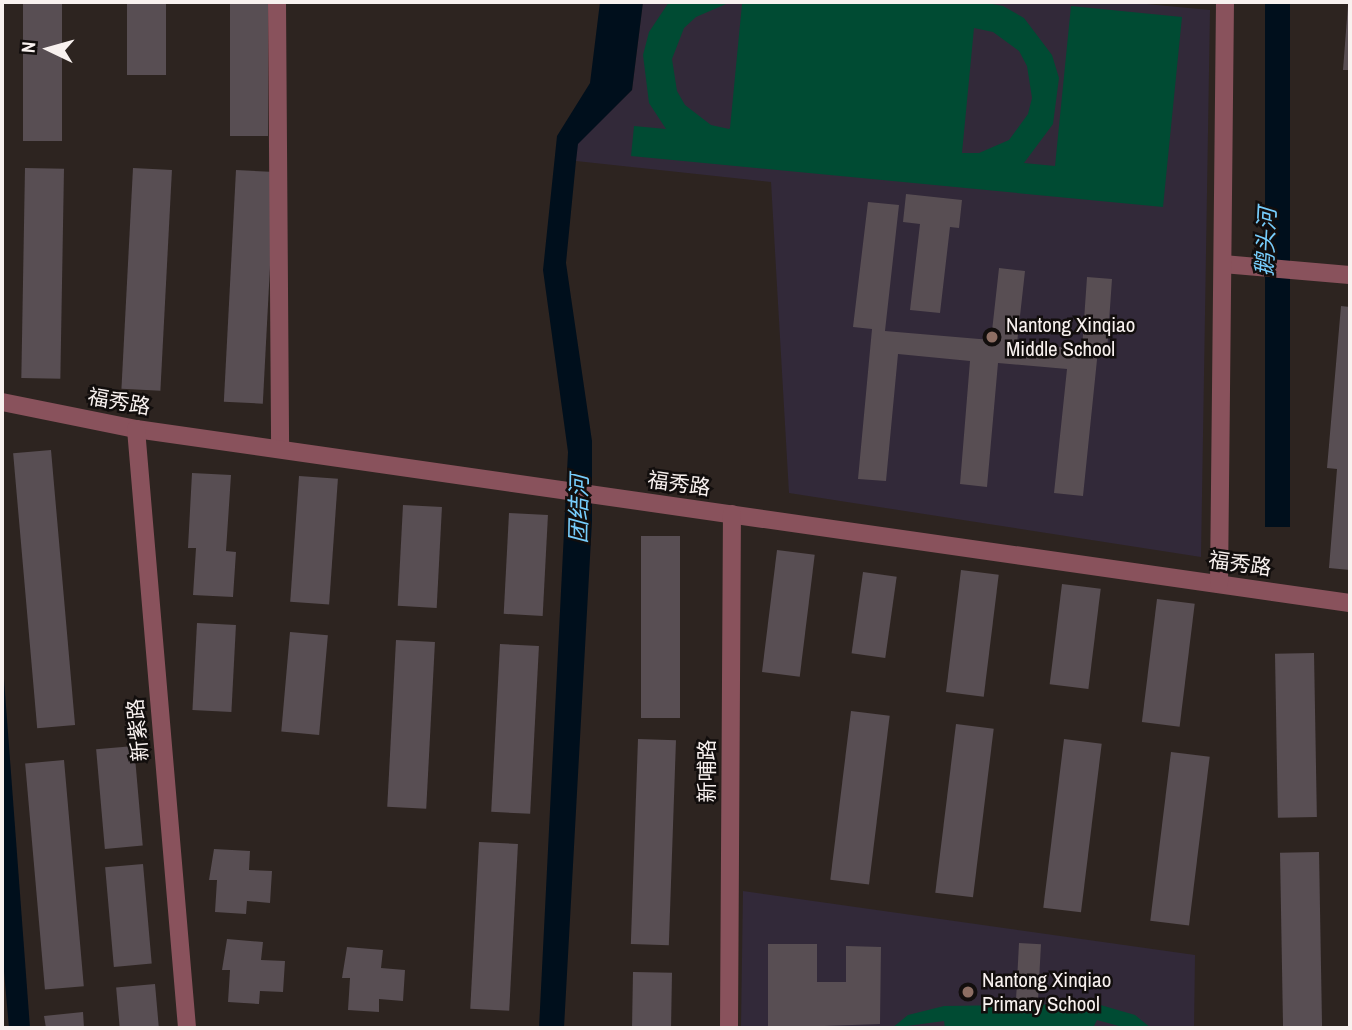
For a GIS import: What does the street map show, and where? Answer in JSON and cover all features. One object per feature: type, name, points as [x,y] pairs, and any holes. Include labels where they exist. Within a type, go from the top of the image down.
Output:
[{"type":"street","points":[[277,2],[280,449]]},
{"type":"street","points":[[1219,584],[1225,2]]},
{"type":"street","points":[[1223,264],[1350,275]]},
{"type":"street","name":"福秀路","points":[[2,402],[136,429],[1350,603]]},
{"type":"street","name":"新紫路","points":[[136,429],[187,1028]]},
{"type":"street","name":"新哺路","points":[[729,1028],[732,514]]},
{"type":"shaded area","name":"Nantong Xinqiao Middle School","points":[[643,2],[1125,2],[1210,10],[1201,557],[789,493],[771,182],[576,161],[577,144],[632,90]]},
{"type":"shaded area","name":"Nantong Xinqiao Primary School","points":[[743,891],[1195,955],[1194,1028],[741,1028]]},
{"type":"green space","points":[[669,2],[982,2],[1003,6],[1024,18],[1052,55],[1059,78],[1053,124],[1024,163],[1055,166],[1071,6],[1182,17],[1163,207],[631,156],[634,126],[666,129],[649,103],[643,55],[649,32]],"holes":[[[726,4],[742,4],[730,128],[729,129],[711,125],[685,105],[677,91],[672,59],[684,28],[696,17]],[[974,28],[993,32],[1019,51],[1027,66],[1032,98],[1028,114],[1009,140],[979,153],[962,153]]]},
{"type":"green space","points":[[1097,1004],[1135,1015],[1151,1028],[1126,1028],[1097,1020],[1093,1028],[945,1028],[944,1021],[892,1028],[908,1015],[944,1006]]},
{"type":"water","name":"团结河","points":[[600,2],[643,2],[632,90],[578,144],[576,161],[566,263],[592,441],[592,521],[564,1028],[539,1028],[568,452],[543,270],[557,136],[590,83]]},
{"type":"water","name":"鹅头河","points":[[1265,2],[1290,2],[1290,527],[1265,527]]},
{"type":"water","points":[[2,652],[30,1028],[9,1028],[2,949]]},
{"type":"building","points":[[23,2],[62,2],[62,141],[23,141]]},
{"type":"building","points":[[127,2],[166,2],[166,75],[127,75]]},
{"type":"building","points":[[230,2],[268,2],[268,136],[230,136]]},
{"type":"building","points":[[1348,5],[1350,70],[1343,70]]},
{"type":"building","points":[[25,168],[64,169],[60,379],[21,378]]},
{"type":"building","points":[[133,168],[172,170],[160,391],[121,389]]},
{"type":"building","points":[[236,170],[275,172],[263,404],[224,402]]},
{"type":"building","points":[[906,194],[962,200],[959,228],[950,227],[940,313],[910,310],[920,224],[903,222]]},
{"type":"building","points":[[868,202],[899,205],[885,331],[991,340],[999,268],[1025,271],[1017,343],[1082,349],[1087,277],[1112,279],[1107,351],[1098,350],[1083,496],[1054,493],[1067,369],[998,363],[987,487],[960,484],[970,361],[898,354],[886,481],[858,479],[872,329],[853,327]]},
{"type":"building","points":[[1341,306],[1350,307],[1350,570],[1329,568],[1337,469],[1327,468]]},
{"type":"building","points":[[51,450],[75,725],[37,728],[13,453]]},
{"type":"building","points":[[192,473],[231,475],[226,551],[236,552],[233,597],[193,595],[196,548],[188,548]]},
{"type":"building","points":[[299,476],[338,479],[329,604],[290,602]]},
{"type":"building","points":[[403,505],[442,507],[437,608],[398,606]]},
{"type":"building","points":[[509,513],[548,515],[543,616],[504,614]]},
{"type":"building","points":[[641,536],[680,536],[680,718],[641,718]]},
{"type":"building","points":[[777,550],[815,555],[800,677],[762,672]]},
{"type":"building","points":[[961,570],[999,575],[984,697],[946,692]]},
{"type":"building","points":[[863,572],[897,577],[885,658],[852,653]]},
{"type":"building","points":[[1062,584],[1101,589],[1088,689],[1050,684]]},
{"type":"building","points":[[1157,599],[1195,604],[1180,727],[1142,722]]},
{"type":"building","points":[[197,623],[236,625],[231,712],[192,710]]},
{"type":"building","points":[[290,632],[328,635],[319,735],[281,732]]},
{"type":"building","points":[[396,640],[435,642],[426,809],[387,807]]},
{"type":"building","points":[[500,644],[539,646],[530,814],[491,812]]},
{"type":"building","points":[[1314,653],[1317,817],[1278,818],[1275,654]]},
{"type":"building","points":[[851,711],[890,716],[869,884],[830,880]]},
{"type":"building","points":[[956,724],[994,729],[973,897],[935,893]]},
{"type":"building","points":[[638,739],[676,740],[669,945],[631,944]]},
{"type":"building","points":[[1064,739],[1102,744],[1081,912],[1043,908]]},
{"type":"building","points":[[134,746],[143,846],[105,849],[96,749]]},
{"type":"building","points":[[1171,752],[1210,757],[1189,925],[1150,921]]},
{"type":"building","points":[[64,760],[84,986],[45,990],[25,763]]},
{"type":"building","points":[[479,842],[518,844],[509,1011],[470,1009]]},
{"type":"building","points":[[214,849],[250,851],[249,870],[272,871],[270,903],[247,901],[246,914],[215,912],[217,880],[209,880]]},
{"type":"building","points":[[1319,852],[1322,1028],[1283,1028],[1280,853]]},
{"type":"building","points":[[143,864],[152,964],[114,967],[105,867]]},
{"type":"building","points":[[227,939],[263,942],[261,960],[285,961],[283,992],[260,991],[259,1004],[228,1002],[230,970],[222,970]]},
{"type":"building","points":[[1019,943],[1041,944],[1038,1005],[1016,1004]]},
{"type":"building","points":[[768,944],[817,944],[817,982],[846,982],[846,946],[881,947],[880,1024],[768,1028]]},
{"type":"building","points":[[347,947],[383,950],[381,968],[405,970],[403,1001],[379,999],[379,1012],[348,1010],[350,978],[342,978]]},
{"type":"building","points":[[633,972],[672,973],[671,1028],[632,1028]]},
{"type":"building","points":[[155,984],[159,1028],[120,1028],[116,987]]},
{"type":"building","points":[[83,1012],[84,1028],[46,1028],[44,1016]]},
{"type":"place","name":"Nantong Xinqiao Middle School","points":[[992,337]]},
{"type":"place","name":"Nantong Xinqiao Primary School","points":[[968,992]]}]
